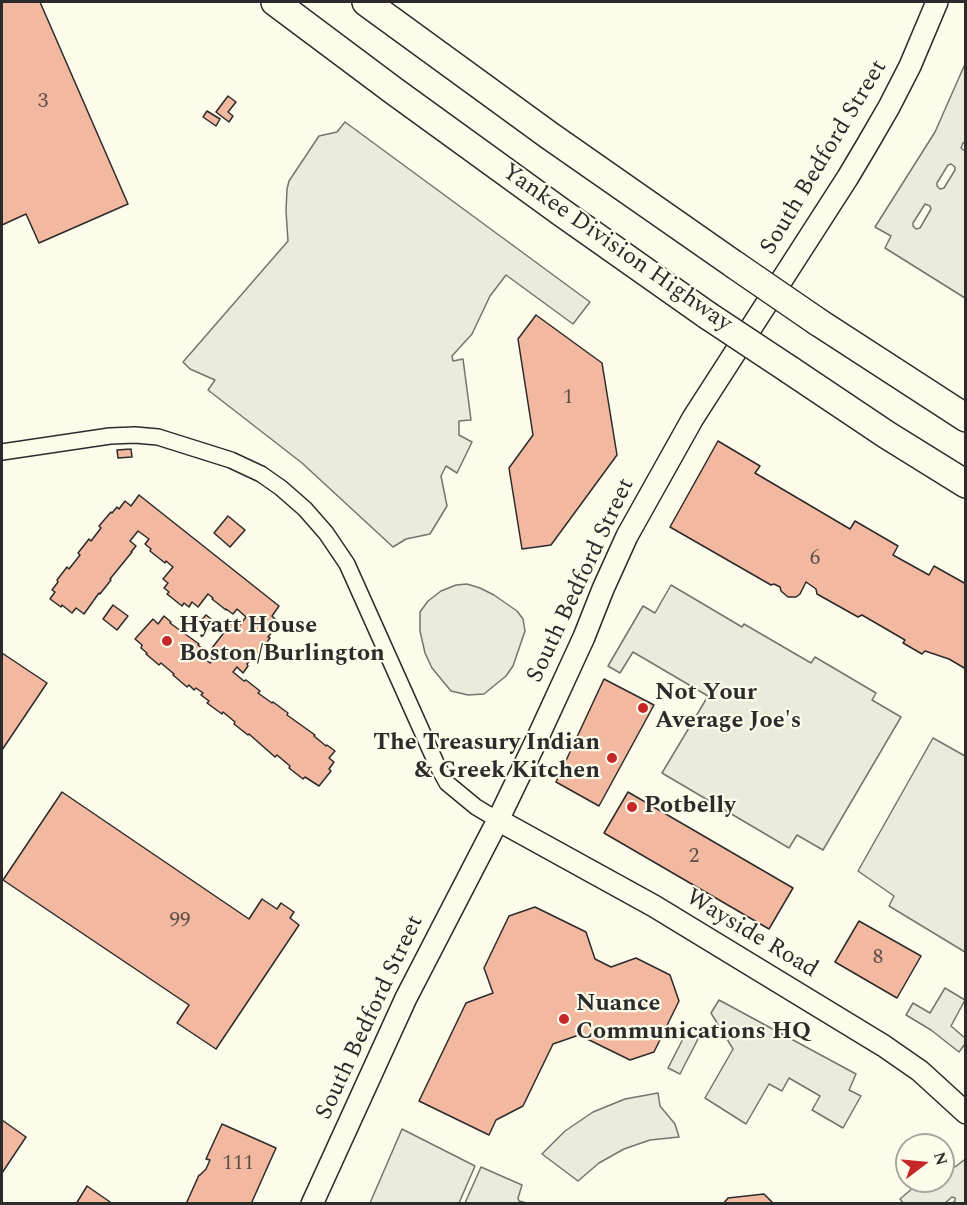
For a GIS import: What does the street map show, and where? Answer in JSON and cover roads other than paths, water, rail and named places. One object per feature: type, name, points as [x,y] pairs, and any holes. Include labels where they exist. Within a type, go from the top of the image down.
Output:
[{"type":"highway","name":"Yankee Division Highway","points":[[275,2],[561,212],[707,315],[887,435],[966,484]]},
{"type":"highway","points":[[366,2],[550,136],[735,265],[966,418]]},
{"type":"main road","name":"South Bedford Street","points":[[312,1203],[406,998],[498,820],[553,705],[627,536],[643,505],[693,418],[853,169],[910,66],[937,2]]},
{"type":"main road","name":"Wayside Road","points":[[498,820],[654,906],[857,1029],[920,1071],[966,1113]]},
{"type":"street","points":[[2,452],[110,436],[158,437],[231,460],[261,474],[281,488],[305,509],[326,533],[347,564],[447,783],[476,807],[498,820]]},
{"type":"place","name":"Hyatt House Boston/Burlington","points":[[167,641]]},
{"type":"place","name":"Not Your Average Joe's","points":[[643,708]]},
{"type":"place","name":"The Treasury Indian & Greek Kitchen","points":[[612,758]]},
{"type":"place","name":"Potbelly","points":[[632,807]]},
{"type":"place","name":"Nuance Communications HQ","points":[[564,1019]]}]
